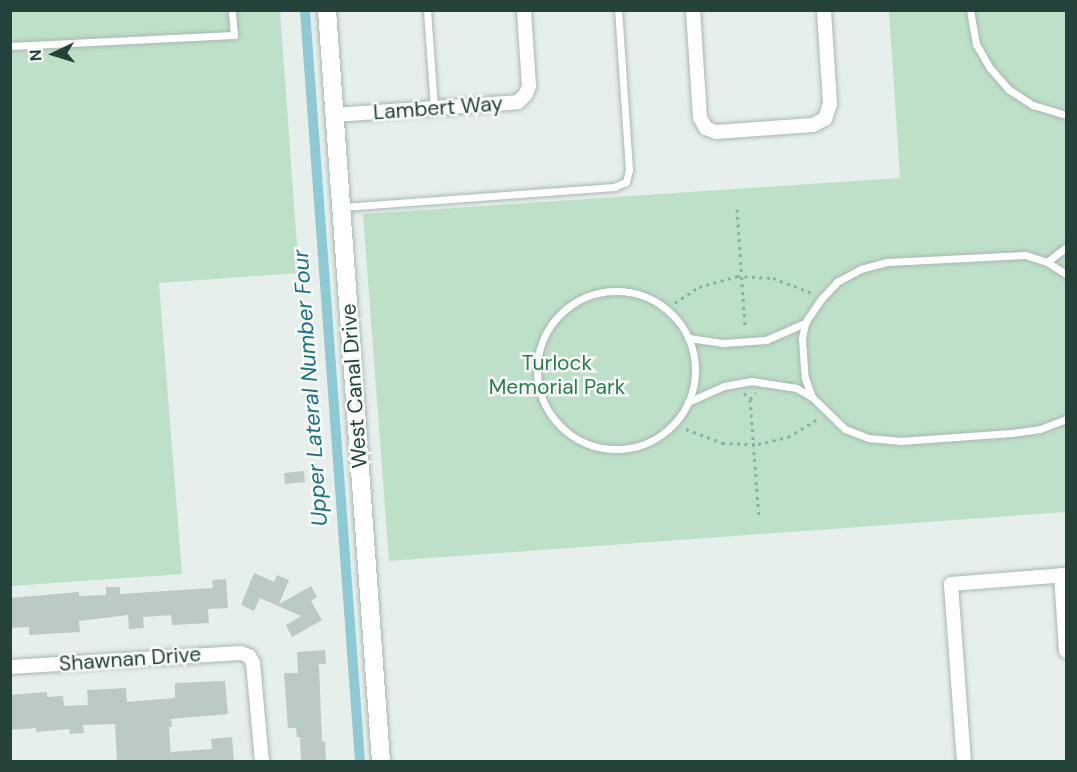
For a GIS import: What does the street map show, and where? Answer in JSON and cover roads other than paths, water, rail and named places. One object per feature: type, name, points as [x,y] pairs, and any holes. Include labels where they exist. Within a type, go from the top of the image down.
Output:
[{"type":"street","name":"West Canal Drive","points":[[327,10],[381,762]]},
{"type":"street","name":"Lambert Way","points":[[334,115],[510,103],[524,97],[529,81],[524,10]]},
{"type":"street","points":[[693,10],[700,118],[706,128],[716,132],[813,125],[825,119],[830,104],[824,10]]},
{"type":"street","points":[[964,762],[951,585],[1064,575],[1066,651]]},
{"type":"street","name":"Shawnan Drive","points":[[10,667],[231,652],[249,656],[255,674],[262,762]]},
{"type":"lane","points":[[10,46],[234,35],[232,10]]},
{"type":"lane","points":[[428,10],[434,108]]},
{"type":"lane","points":[[341,207],[614,187],[626,182],[629,170],[618,10]]},
{"type":"lane","points":[[970,10],[976,44],[990,68],[1008,89],[1033,105],[1066,115]]},
{"type":"lane","points":[[1047,262],[1066,247]]},
{"type":"lane","points":[[688,338],[723,343],[765,340],[805,322],[837,282],[861,269],[887,262],[999,254],[1025,255],[1047,262],[1066,274]]},
{"type":"lane","points":[[624,291],[647,297],[668,311],[688,338],[695,370],[688,402],[676,422],[658,437],[637,447],[614,450],[591,446],[570,436],[553,420],[542,400],[537,377],[538,354],[546,332],[560,313],[579,300],[601,292],[624,291]]},
{"type":"lane","points":[[805,322],[802,339],[803,358],[805,378],[812,397]]},
{"type":"lane","points":[[688,402],[724,386],[751,381],[796,388],[812,397],[845,429],[868,438],[890,440],[1012,433],[1040,429],[1066,419]]},
{"type":"water","points":[[300,11],[310,11],[365,761],[355,761]]},
{"type":"park label","name":"Turlock Memorial Park","points":[[557,375]]},
{"type":"water label","name":"Upper Lateral Number Four","points":[[310,388]]}]
